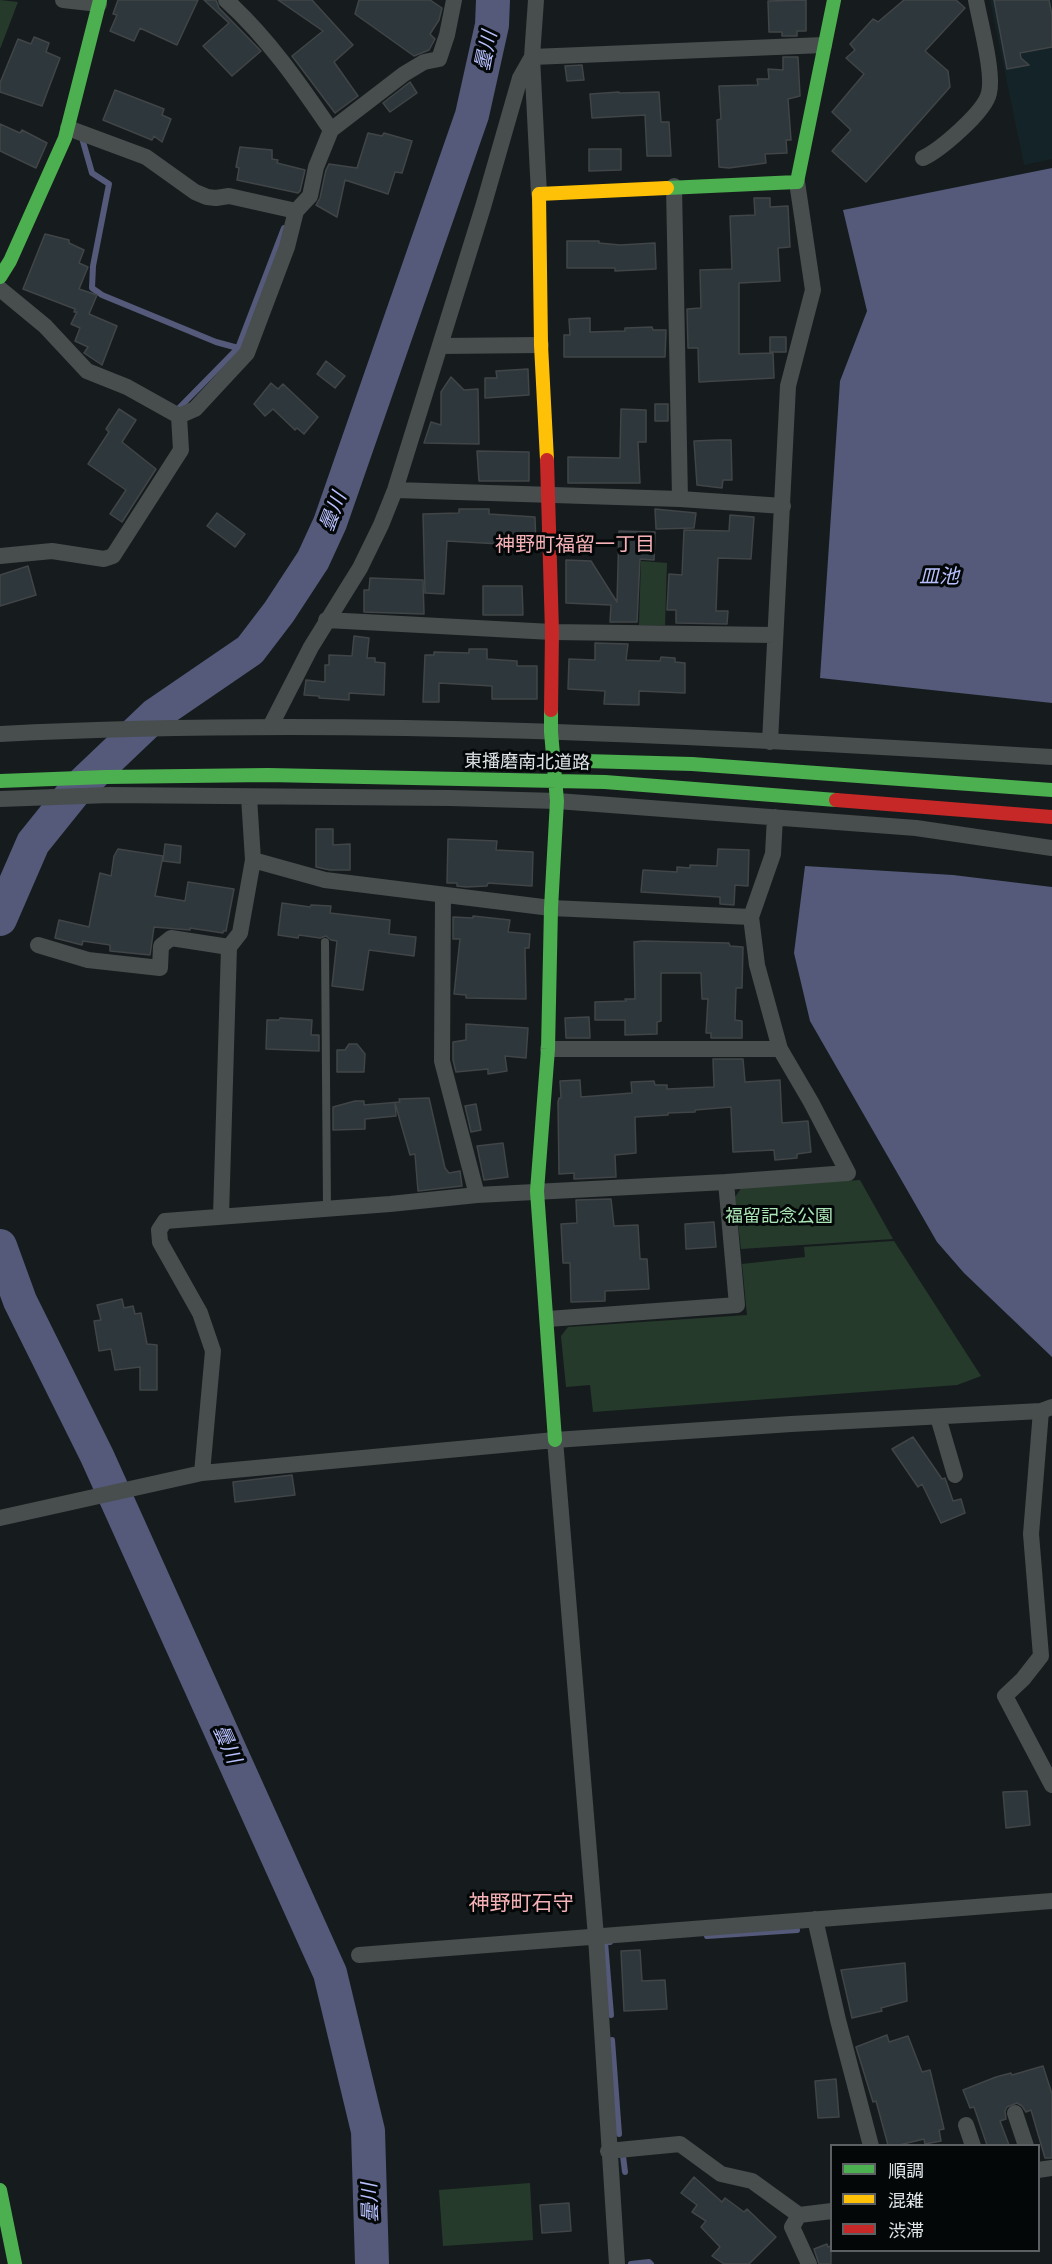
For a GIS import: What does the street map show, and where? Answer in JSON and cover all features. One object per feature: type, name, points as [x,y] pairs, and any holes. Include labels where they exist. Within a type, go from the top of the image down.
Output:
[{"type":"main road","points":[[555,1440],[537,1191],[548,1049],[551,908],[557,801],[551,732],[552,632],[549,495],[541,345],[539,194],[797,182],[834,0]]},
{"type":"main road","points":[[0,277],[21,237],[68,128],[99,2]]},
{"type":"main road","name":"東播磨南北道路","points":[[537,760],[692,764],[1052,790]]},
{"type":"main road","points":[[692,764],[844,764],[939,768]]},
{"type":"main road","name":"東播磨南北道路","points":[[0,781],[268,775],[605,782],[1052,817]]},
{"type":"main road","points":[[849,801],[1052,831]]},
{"type":"main road","points":[[0,2190],[15,2264]]},
{"type":"street","points":[[63,0],[99,2]]},
{"type":"street","points":[[225,0],[297,78],[331,130]]},
{"type":"street","points":[[179,416],[195,409],[247,353],[287,247],[296,211],[309,196],[316,167],[331,130],[404,74],[424,62],[439,59],[447,35],[454,0]]},
{"type":"street","points":[[536,0],[532,57],[539,194]]},
{"type":"street","points":[[923,158],[950,140],[979,109],[989,94],[988,71],[976,0]]},
{"type":"street","points":[[532,57],[824,45]]},
{"type":"street","points":[[270,727],[326,620],[360,568],[395,490],[441,346],[520,78],[532,57]]},
{"type":"street","points":[[68,128],[146,157],[195,192],[216,198],[229,196],[296,211]]},
{"type":"street","points":[[770,742],[788,386],[813,290],[797,182]]},
{"type":"street","points":[[674,186],[680,499]]},
{"type":"street","points":[[0,289],[45,326],[87,371],[127,387],[179,416]]},
{"type":"street","points":[[441,346],[541,345]]},
{"type":"street","points":[[0,556],[52,551],[105,559],[114,556],[181,450],[179,416]]},
{"type":"street","points":[[395,490],[680,499],[783,506]]},
{"type":"street","points":[[326,620],[552,632],[774,635]]},
{"type":"street","points":[[0,734],[71,730],[270,727],[551,732],[1052,758]]},
{"type":"street","points":[[6,799],[110,795],[557,801],[916,828],[1052,848]]},
{"type":"street","points":[[221,1216],[229,946],[240,933],[253,860],[249,797]]},
{"type":"street","points":[[202,1473],[213,1351],[200,1313],[160,1242],[159,1230],[165,1221],[477,1195],[848,1173],[780,1049],[757,965],[751,917],[773,854],[776,817]]},
{"type":"street","points":[[253,860],[325,880],[551,908],[751,917]]},
{"type":"street","points":[[443,895],[442,1062],[477,1195]]},
{"type":"street","points":[[38,945],[88,960],[160,968],[161,946],[171,938],[229,946]]},
{"type":"street","points":[[548,1049],[780,1049]]},
{"type":"street","points":[[548,1319],[737,1305],[726,1182]]},
{"type":"street","points":[[0,1518],[75,1499],[202,1473],[555,1440],[1047,1409],[1031,1534],[1041,1656],[1023,1679],[1005,1696],[1052,1785]]},
{"type":"street","points":[[938,1416],[955,1475]]},
{"type":"street","points":[[555,1440],[596,1937],[617,2264]]},
{"type":"street","points":[[359,1955],[1052,1901]]},
{"type":"street","points":[[815,1919],[838,2020],[871,2144]]},
{"type":"street","points":[[1015,2113],[1026,2144]]},
{"type":"street","points":[[966,2125],[973,2144]]},
{"type":"street","points":[[608,2151],[680,2144],[721,2174],[752,2181],[799,2215],[830,2211]]},
{"type":"street","points":[[799,2215],[792,2227],[808,2264]]},
{"type":"lane","points":[[325,942],[327,1208]]},
{"type":"shaded area","points":[[990,0],[1052,0],[1052,159],[1024,165]]},
{"type":"green space","points":[[0,0],[18,2],[0,49]]},
{"type":"green space","points":[[641,561],[667,563],[665,625],[639,625]]},
{"type":"green space","name":"福留記念公園","points":[[860,1180],[893,1239],[741,1249],[735,1197],[742,1187]]},
{"type":"green space","points":[[894,1241],[981,1376],[957,1385],[593,1412],[590,1385],[566,1387],[561,1336],[568,1327],[747,1315],[742,1264],[805,1257],[804,1247]]},
{"type":"green space","points":[[530,2183],[533,2240],[443,2246],[439,2190]]},
{"type":"water","name":"皿池","points":[[1052,168],[1052,703],[820,678],[840,381],[867,311],[843,210]]},
{"type":"water","points":[[805,866],[953,875],[1052,887],[1052,1357],[964,1273],[937,1242],[810,1021],[794,953]]},
{"type":"building","points":[[118,0],[198,0],[177,45],[140,28],[134,41],[110,31],[117,15],[113,14]]},
{"type":"building","points":[[204,0],[216,0],[219,8],[261,51],[232,76],[203,46],[229,23]]},
{"type":"building","points":[[278,0],[312,0],[353,45],[334,62],[358,96],[335,113],[292,56],[323,31]]},
{"type":"building","points":[[359,0],[430,0],[442,8],[439,20],[430,34],[435,39],[429,50],[414,56],[355,14]]},
{"type":"building","points":[[806,0],[806,31],[797,31],[797,36],[782,36],[782,32],[769,32],[768,1]]},
{"type":"building","points":[[904,0],[956,0],[965,8],[925,51],[948,71],[950,87],[866,182],[832,151],[851,130],[832,112],[864,74],[846,58],[855,50],[850,44],[873,19],[878,22]]},
{"type":"building","points":[[994,0],[1049,0],[1052,15],[1052,47],[1020,53],[1021,58],[1029,65],[1007,69]]},
{"type":"building","points":[[34,37],[49,43],[46,52],[60,58],[42,106],[0,92],[0,83],[18,39],[31,44]]},
{"type":"building","points":[[783,57],[798,57],[800,96],[788,99],[791,140],[786,140],[787,153],[765,154],[766,163],[729,168],[719,167],[717,120],[721,119],[719,86],[758,85],[757,79],[769,79],[768,69],[783,70]]},
{"type":"building","points":[[582,65],[584,80],[567,81],[565,66]]},
{"type":"building","points":[[410,82],[417,93],[390,112],[383,103]]},
{"type":"building","points":[[115,90],[164,109],[162,115],[171,119],[162,142],[154,136],[152,140],[103,120]]},
{"type":"building","points":[[659,92],[661,122],[669,122],[671,156],[647,156],[645,115],[592,118],[590,94]]},
{"type":"building","points":[[0,124],[20,133],[22,130],[47,143],[36,168],[0,151]]},
{"type":"building","points":[[368,133],[382,136],[384,133],[412,141],[402,173],[395,172],[388,194],[345,180],[337,217],[316,205],[320,198],[326,170],[329,164],[357,168]]},
{"type":"building","points":[[240,147],[272,150],[272,159],[278,160],[277,163],[305,170],[300,191],[298,193],[237,180],[239,168],[236,167]]},
{"type":"building","points":[[589,149],[621,149],[621,170],[589,171]]},
{"type":"building","points":[[754,198],[770,198],[770,207],[788,206],[790,247],[778,248],[780,281],[739,283],[739,354],[773,353],[774,378],[699,382],[698,348],[688,348],[687,309],[701,308],[700,270],[732,269],[730,216],[755,215]]},
{"type":"building","points":[[45,234],[69,240],[69,243],[84,250],[79,263],[88,267],[79,289],[97,295],[89,314],[117,326],[102,365],[84,353],[88,347],[75,341],[80,328],[71,324],[77,312],[74,312],[75,309],[23,289]]},
{"type":"building","points":[[567,241],[599,241],[599,243],[620,245],[655,243],[656,269],[615,271],[615,268],[567,268]]},
{"type":"building","points":[[590,318],[590,332],[625,331],[625,328],[652,327],[653,330],[666,330],[665,357],[564,357],[564,335],[570,335],[569,319]]},
{"type":"building","points":[[770,337],[786,337],[786,352],[770,352]]},
{"type":"building","points":[[326,361],[345,376],[335,388],[317,374]]},
{"type":"building","points":[[528,369],[529,395],[485,398],[485,378],[497,378],[496,371]]},
{"type":"building","points":[[451,377],[464,390],[478,389],[479,444],[424,443],[431,422],[441,425],[441,392]]},
{"type":"building","points":[[271,383],[278,389],[283,384],[318,417],[304,434],[297,428],[295,430],[273,409],[265,416],[254,404]]},
{"type":"building","points":[[655,404],[668,404],[668,421],[655,421]]},
{"type":"building","points":[[119,409],[136,420],[122,442],[156,469],[122,522],[110,514],[126,490],[88,464],[109,432],[106,429]]},
{"type":"building","points":[[621,409],[646,410],[646,442],[638,442],[640,483],[568,483],[568,457],[620,458]]},
{"type":"building","points":[[731,440],[732,480],[723,480],[722,488],[697,485],[694,441]]},
{"type":"building","points":[[477,451],[529,452],[529,481],[479,481]]},
{"type":"building","points":[[459,509],[489,509],[489,514],[535,517],[536,546],[447,541],[444,594],[425,593],[423,514],[459,513]]},
{"type":"building","points":[[655,509],[696,513],[694,528],[656,529]]},
{"type":"building","points":[[217,513],[245,534],[235,547],[207,526]]},
{"type":"building","points":[[730,515],[754,517],[751,559],[718,558],[716,611],[728,611],[727,624],[676,623],[676,610],[667,610],[669,574],[682,575],[684,530],[729,531]]},
{"type":"building","points":[[619,531],[655,532],[654,560],[640,559],[637,622],[610,622],[611,605],[566,603],[566,560],[591,561],[617,602]]},
{"type":"building","points":[[28,566],[36,595],[0,606],[0,575]]},
{"type":"building","points":[[370,578],[423,580],[424,614],[364,612],[364,590],[369,590]]},
{"type":"building","points":[[483,586],[522,586],[523,615],[483,615]]},
{"type":"building","points":[[354,636],[369,638],[367,658],[375,658],[375,662],[385,663],[384,695],[349,693],[349,700],[304,695],[306,680],[325,682],[325,665],[329,665],[329,655],[352,656]]},
{"type":"building","points":[[595,643],[628,644],[626,660],[660,661],[661,657],[675,658],[675,662],[685,663],[685,693],[639,691],[639,705],[604,704],[605,691],[568,689],[569,659],[595,660]]},
{"type":"building","points":[[469,649],[487,649],[487,659],[517,661],[517,666],[537,666],[537,699],[492,699],[492,686],[439,683],[439,702],[423,702],[425,655],[434,655],[434,652],[469,653]]},
{"type":"building","points":[[316,829],[333,829],[333,845],[350,844],[350,870],[316,867]]},
{"type":"building","points":[[448,839],[497,841],[496,850],[533,852],[532,886],[488,883],[487,886],[466,887],[457,886],[457,883],[447,883]]},
{"type":"building","points":[[165,844],[181,846],[180,863],[163,861]]},
{"type":"building","points":[[118,849],[163,856],[155,896],[185,901],[188,882],[234,889],[226,931],[223,933],[190,928],[190,930],[154,927],[150,955],[110,951],[110,945],[83,941],[82,945],[55,938],[59,920],[89,927],[100,873],[111,876],[114,856]]},
{"type":"building","points":[[718,849],[749,850],[748,886],[735,885],[734,905],[720,904],[720,897],[641,892],[643,870],[677,872],[677,867],[690,868],[690,865],[717,866]]},
{"type":"building","points":[[282,903],[310,907],[311,905],[331,906],[330,913],[390,920],[389,934],[416,937],[414,956],[369,950],[363,990],[332,986],[337,941],[326,936],[320,938],[299,935],[298,938],[278,935]]},
{"type":"building","points":[[473,916],[510,920],[508,932],[530,934],[529,948],[525,948],[526,999],[466,998],[466,995],[454,994],[460,939],[453,939],[453,917],[473,918]]},
{"type":"building","points":[[634,942],[729,943],[730,946],[743,947],[742,988],[736,988],[735,1020],[742,1021],[742,1038],[711,1038],[711,1033],[706,1033],[708,999],[702,999],[701,973],[661,973],[661,1021],[657,1022],[657,1034],[625,1035],[625,1020],[595,1020],[595,1002],[635,999]]},
{"type":"building","points":[[589,1017],[590,1038],[566,1038],[565,1018]]},
{"type":"building","points":[[280,1018],[312,1020],[311,1035],[319,1035],[319,1051],[266,1049],[267,1020],[279,1020]]},
{"type":"building","points":[[466,1024],[528,1028],[526,1058],[505,1056],[507,1071],[488,1074],[488,1069],[456,1072],[453,1042],[466,1040]]},
{"type":"building","points":[[349,1044],[357,1044],[365,1054],[364,1072],[337,1072],[337,1050],[345,1050]]},
{"type":"building","points":[[713,1059],[743,1059],[745,1082],[780,1080],[782,1123],[808,1121],[811,1152],[797,1154],[797,1158],[775,1160],[774,1150],[733,1152],[731,1107],[695,1110],[695,1112],[635,1117],[636,1153],[615,1155],[616,1177],[574,1179],[574,1173],[559,1174],[560,1081],[580,1080],[581,1097],[632,1093],[631,1082],[654,1081],[655,1085],[667,1085],[667,1089],[714,1087]]},
{"type":"building","points":[[429,1098],[445,1168],[449,1173],[460,1171],[462,1186],[418,1191],[415,1154],[410,1155],[395,1103],[396,1116],[365,1119],[365,1129],[333,1130],[333,1107],[355,1101],[364,1101],[364,1105],[400,1102],[399,1099]]},
{"type":"building","points":[[476,1104],[481,1130],[471,1132],[465,1106]]},
{"type":"building","points":[[503,1143],[508,1177],[484,1180],[477,1146]]},
{"type":"building","points":[[611,1199],[614,1226],[638,1225],[640,1259],[647,1259],[649,1289],[605,1291],[605,1301],[571,1302],[570,1263],[563,1263],[561,1224],[577,1223],[576,1200]]},
{"type":"building","points":[[714,1222],[716,1247],[686,1249],[685,1224]]},
{"type":"building","points":[[122,1299],[124,1308],[133,1306],[135,1314],[141,1313],[147,1344],[157,1345],[157,1390],[140,1390],[140,1367],[115,1370],[111,1349],[99,1351],[94,1321],[101,1320],[97,1305]]},
{"type":"building","points":[[913,1437],[942,1479],[945,1478],[953,1501],[961,1499],[965,1513],[941,1523],[922,1484],[918,1487],[892,1449]]},
{"type":"building","points":[[292,1475],[295,1495],[235,1502],[233,1482]]},
{"type":"building","points":[[1027,1791],[1030,1825],[1006,1828],[1003,1792]]},
{"type":"building","points":[[640,1950],[642,1981],[665,1980],[667,2009],[624,2011],[621,1951]]},
{"type":"building","points":[[905,1963],[907,2001],[881,2008],[882,2011],[852,2018],[841,1970]]},
{"type":"building","points":[[887,2035],[889,2042],[908,2036],[922,2072],[930,2070],[944,2129],[939,2130],[941,2141],[925,2144],[924,2139],[903,2144],[888,2144],[876,2101],[873,2102],[856,2047]]},
{"type":"building","points":[[1043,2066],[1052,2094],[1052,2158],[1045,2158],[1031,2110],[1026,2112],[1017,2103],[1007,2107],[1006,2119],[1000,2121],[1009,2144],[987,2144],[974,2107],[970,2108],[963,2090],[996,2077],[1011,2073],[1012,2075]]},
{"type":"building","points":[[836,2079],[839,2117],[818,2118],[815,2081]]},
{"type":"building","points":[[694,2177],[722,2202],[725,2198],[744,2212],[747,2209],[776,2237],[749,2264],[724,2264],[712,2256],[720,2247],[701,2227],[706,2221],[692,2212],[697,2205],[681,2193]]},
{"type":"building","points":[[569,2203],[571,2231],[542,2233],[540,2205]]},
{"type":"building","points":[[827,2244],[830,2246],[831,2264],[819,2264],[814,2249]]},
{"type":"waterway","name":"曇川","points":[[0,919],[33,843],[74,792],[155,715],[250,650],[279,612],[313,560],[330,523],[472,115],[492,25],[493,0]]},
{"type":"waterway","points":[[82,138],[92,173],[109,184],[93,266],[92,288],[102,295],[216,342],[238,348]]},
{"type":"waterway","points":[[179,408],[238,348],[284,228]]},
{"type":"waterway","name":"曇川","points":[[0,1246],[20,1301],[97,1456],[330,1973],[368,2131],[372,2264]]},
{"type":"waterway","points":[[707,1936],[797,1930]]},
{"type":"waterway","points":[[610,1942],[605,1942],[611,2015]]},
{"type":"waterway","points":[[612,2040],[619,2134]]},
{"type":"waterway","points":[[623,2156],[625,2172]]},
{"type":"waterway","points":[[631,2264],[649,2262],[651,2264]]},
{"type":"traffic: fast","points":[[0,277],[10,261],[65,138],[100,0]]},
{"type":"traffic: fast","points":[[667,188],[797,182],[834,0]]},
{"type":"traffic: fast","points":[[551,710],[557,801],[551,908],[548,1049],[537,1191],[555,1440]]},
{"type":"traffic: fast","points":[[585,761],[692,764],[1052,790]]},
{"type":"traffic: fast","points":[[0,781],[268,775],[605,782],[836,800]]},
{"type":"traffic: fast","points":[[0,2190],[15,2264]]},
{"type":"traffic: slow","points":[[547,460],[541,345],[539,194],[667,188]]},
{"type":"traffic: jam","points":[[547,460],[552,632],[551,710]]},
{"type":"traffic: jam","points":[[836,800],[1052,817]]},
{"type":"district","name":"神野町福留一丁目","points":[[575,545]]},
{"type":"district","name":"神野町石守","points":[[521,1903]]}]
